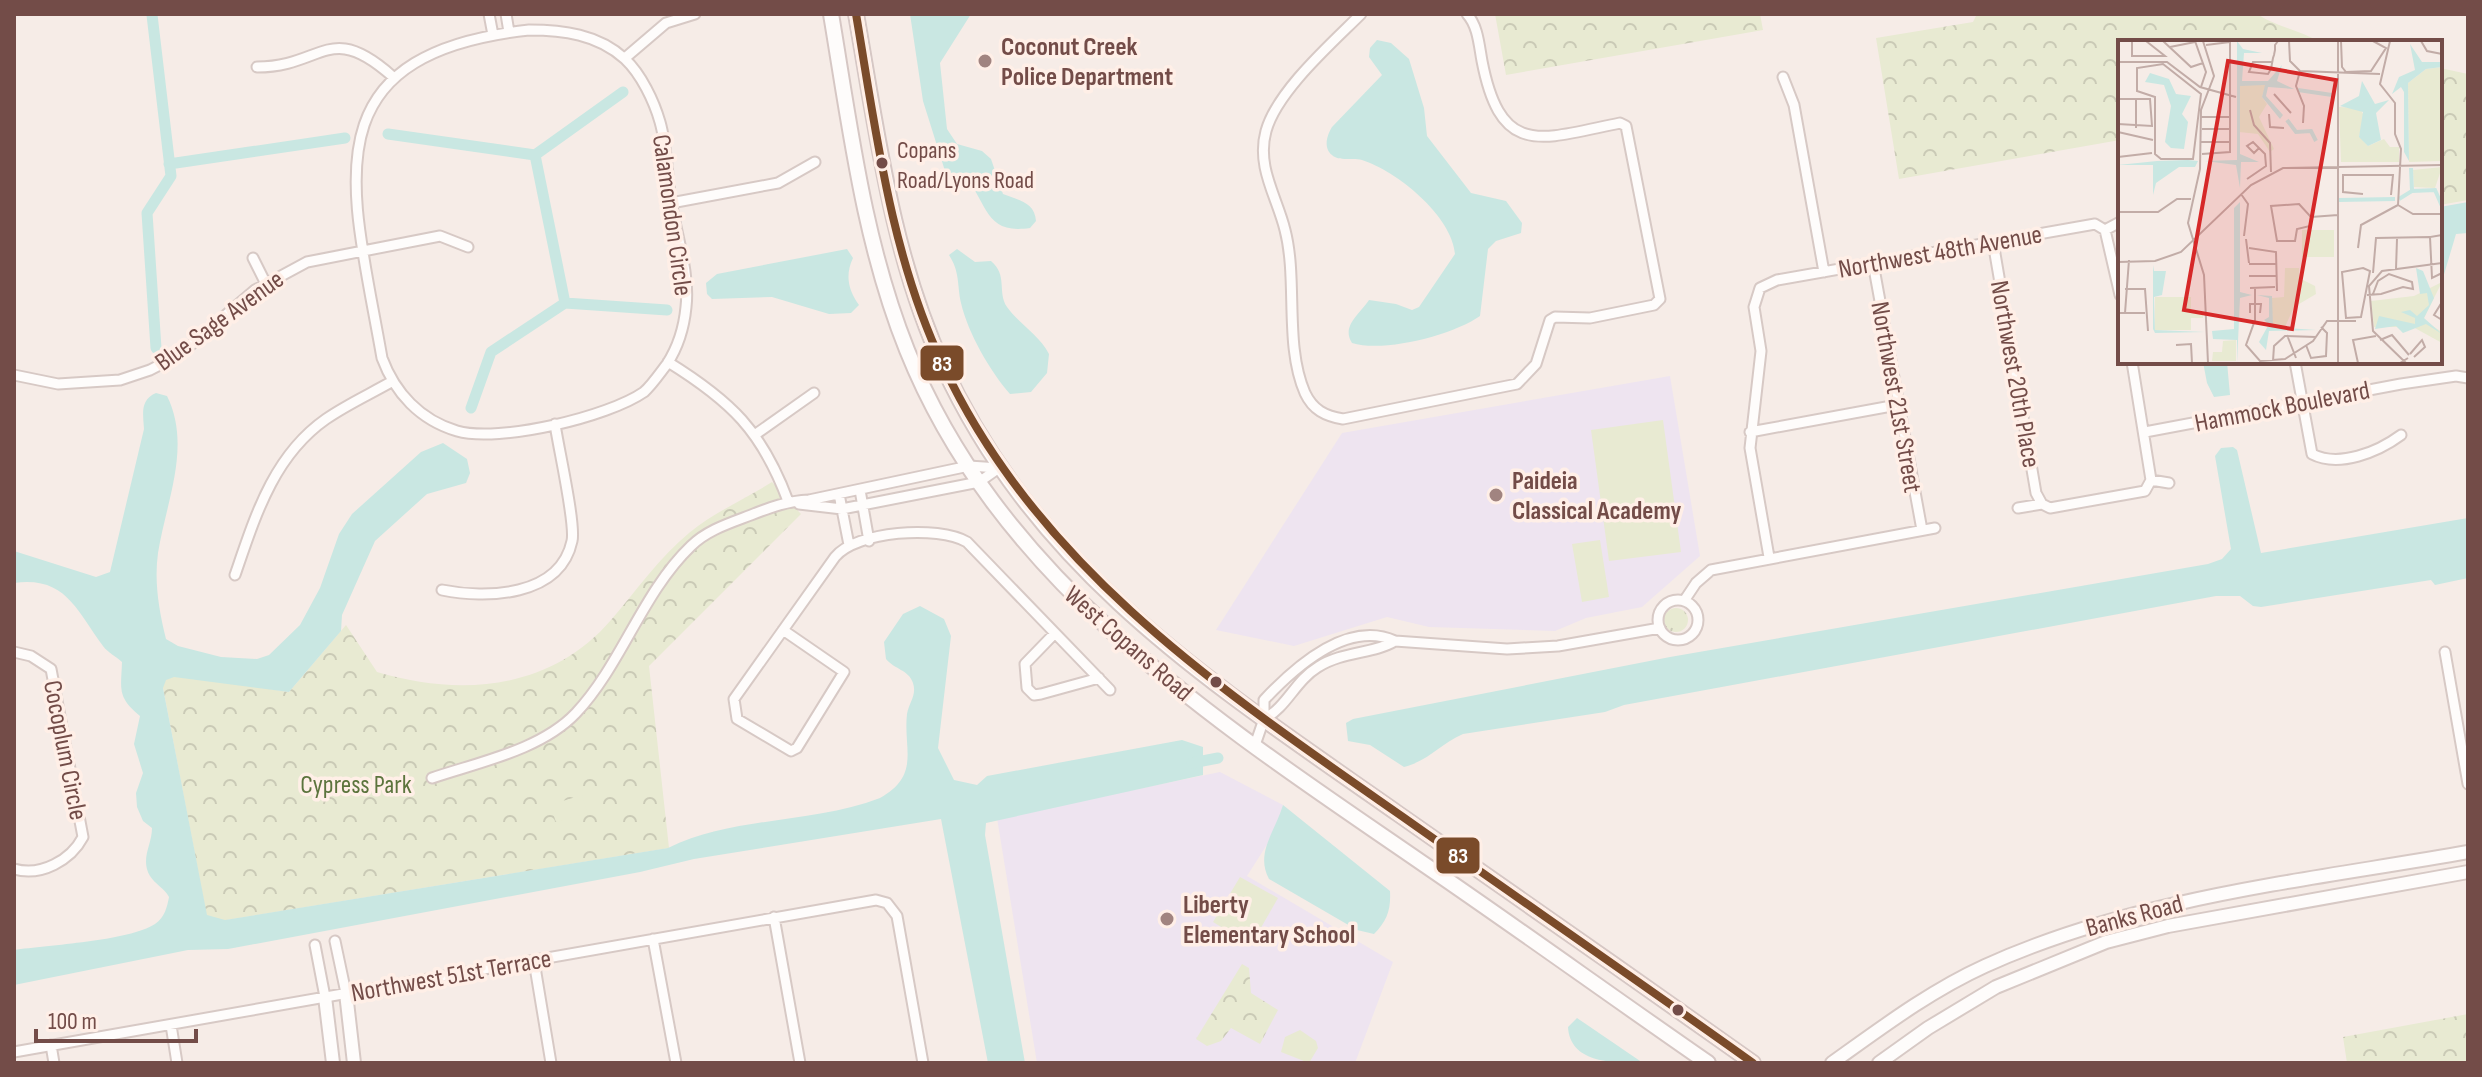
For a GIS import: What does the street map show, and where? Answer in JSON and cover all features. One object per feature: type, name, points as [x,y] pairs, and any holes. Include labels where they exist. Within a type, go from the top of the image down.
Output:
[{"type":"main road","name":"West Copans Road","points":[[831,14],[878,263],[907,351],[945,429],[1015,530],[1093,617],[1145,663],[1255,745],[1708,1063]]},
{"type":"main road","name":"West Copans Road","points":[[856,14],[887,187],[920,310],[943,366],[999,468],[1080,568],[1160,642],[1264,719],[1753,1063]]},
{"type":"street","points":[[489,14],[493,35]]},
{"type":"street","points":[[506,14],[509,32]]},
{"type":"street","points":[[625,58],[666,23],[695,14]]},
{"type":"street","points":[[1361,14],[1284,97],[1266,130],[1264,144],[1269,187],[1290,252],[1291,311],[1304,391],[1320,412],[1343,419],[1517,384],[1536,364],[1550,320],[1555,317],[1590,318],[1654,305],[1660,299],[1626,126],[1620,123],[1534,137],[1504,122],[1493,108],[1477,35],[1467,14]]},
{"type":"street","name":"Calamondon Circle","points":[[561,30],[585,36],[625,58],[646,88],[660,123],[686,283],[686,305],[682,334],[668,362],[646,390],[614,409],[555,424],[503,432],[459,431],[421,412],[391,382],[382,358],[353,174],[360,135],[372,106],[392,76],[431,51],[509,32],[561,30]]},
{"type":"street","points":[[257,67],[282,67],[321,51],[344,47],[366,52],[392,76]]},
{"type":"street","points":[[1783,77],[1794,105],[1824,272]]},
{"type":"street","points":[[671,203],[778,183],[815,162]]},
{"type":"street","name":"Northwest 48th Avenue","points":[[1750,432],[1760,365],[1754,307],[1760,288],[1777,280],[2095,224],[2105,230],[2118,223]]},
{"type":"street","points":[[2105,230],[2118,286]]},
{"type":"street","name":"Blue Sage Avenue","points":[[14,375],[58,384],[120,380],[150,370],[179,355],[266,284],[307,262],[440,236],[468,247]]},
{"type":"street","name":"Northwest 20th Place","points":[[1993,242],[2036,493],[2042,504]]},
{"type":"street","points":[[253,258],[266,284]]},
{"type":"street","name":"Northwest 21st Street","points":[[1873,263],[1922,530]]},
{"type":"street","points":[[668,362],[722,399],[756,434],[788,501]]},
{"type":"street","points":[[2018,508],[2042,504],[2050,508],[2145,491],[2151,480],[2132,364]]},
{"type":"street","points":[[2295,364],[2312,454],[2325,461],[2380,451],[2401,435]]},
{"type":"street","name":"Hammock Boulevard","points":[[2145,432],[2301,401],[2456,376],[2468,378]]},
{"type":"street","points":[[235,575],[263,495],[293,449],[326,419],[391,382]]},
{"type":"street","points":[[756,434],[814,393]]},
{"type":"street","points":[[1769,557],[1750,448],[1750,432],[1897,405]]},
{"type":"street","points":[[442,590],[475,597],[528,588],[564,563],[573,538],[555,424]]},
{"type":"street","points":[[432,778],[551,734],[575,714],[605,677],[640,618],[691,546],[716,529],[788,501],[860,490],[969,466],[999,468]]},
{"type":"street","points":[[788,501],[842,509],[979,482],[999,468]]},
{"type":"street","points":[[2151,480],[2169,483]]},
{"type":"street","points":[[860,490],[869,541]]},
{"type":"street","points":[[839,494],[849,545]]},
{"type":"street","points":[[1684,601],[1696,583],[1711,570],[1935,528]]},
{"type":"street","points":[[783,630],[844,672],[797,748],[791,751],[737,719],[734,699],[783,630],[835,557],[849,545],[917,531],[959,538],[1110,690]]},
{"type":"street","points":[[1675,599],[1684,601],[1697,612],[1694,632],[1675,640],[1663,634],[1658,615],[1664,604],[1675,599]]},
{"type":"street","points":[[1255,745],[1264,719],[1264,700],[1291,672],[1311,657],[1368,636],[1383,636],[1395,641],[1507,649],[1558,646],[1660,628]]},
{"type":"street","points":[[1055,633],[1025,664],[1023,676],[1027,688],[1034,695],[1099,678]]},
{"type":"street","points":[[1264,719],[1277,712],[1294,688],[1318,667],[1341,656],[1384,648],[1395,641]]},
{"type":"street","name":"Cocoplum Circle","points":[[14,652],[31,656],[51,669],[83,837],[66,858],[35,870],[14,869]]},
{"type":"street","points":[[2445,652],[2468,784]]},
{"type":"street","name":"Banks Road","points":[[1832,1063],[1956,980],[2058,936],[2164,905],[2468,852]]},
{"type":"street","name":"Banks Road","points":[[1879,1063],[1928,1028],[1996,987],[2097,945],[2168,926],[2468,872]]},
{"type":"street","name":"Northwest 51st Terrace","points":[[14,1052],[876,900],[887,903],[897,916],[923,1063]]},
{"type":"street","points":[[774,917],[800,1063]]},
{"type":"street","points":[[653,939],[676,1063]]},
{"type":"street","points":[[335,941],[346,993],[354,1063]]},
{"type":"street","points":[[315,945],[333,1063]]},
{"type":"street","points":[[534,961],[551,1063]]},
{"type":"street","points":[[171,1025],[177,1063]]},
{"type":"street","points":[[51,1045],[54,1063]]},
{"type":"shaded area","name":"Paideia Classical Academy","points":[[1670,376],[1700,556],[1642,607],[1586,618],[1555,631],[1429,627],[1387,617],[1294,646],[1216,630],[1342,433]]},
{"type":"shaded area","name":"Liberty Elementary School","points":[[1220,772],[1283,805],[1275,832],[1247,876],[1393,962],[1355,1063],[1037,1063],[997,818]]},
{"type":"green space","points":[[1495,14],[1760,14],[1763,30],[1506,75]]},
{"type":"green space","points":[[1977,14],[2258,14],[2316,40],[2118,40],[2118,140],[1899,179],[1876,38],[1973,22]]},
{"type":"green space","points":[[2442,68],[2468,74],[2468,200],[2442,205]]},
{"type":"green space","points":[[1663,420],[1681,552],[1609,561],[1591,430]]},
{"type":"green space","name":"Cypress Park","points":[[772,482],[801,514],[649,666],[669,848],[208,923],[160,672],[289,692],[346,625],[377,672],[409,680],[472,685],[503,682],[533,674],[561,661],[587,643],[689,533]]},
{"type":"green space","points":[[1600,540],[1609,597],[1582,602],[1572,544]]},
{"type":"green space","points":[[1676,608],[1687,615],[1688,620],[1681,631],[1676,632],[1665,625],[1664,620],[1671,609]]},
{"type":"green space","points":[[582,795],[588,813],[556,822],[550,805]]},
{"type":"green space","points":[[1240,877],[1278,898],[1251,945],[1213,922]]},
{"type":"green space","points":[[1242,964],[1249,968],[1251,993],[1278,1010],[1260,1044],[1231,1028],[1221,1041],[1207,1046],[1196,1039]]},
{"type":"green space","points":[[2468,1014],[2468,1063],[2347,1063],[2343,1037]]},
{"type":"green space","points":[[1300,1030],[1316,1041],[1318,1048],[1309,1063],[1281,1052],[1285,1037]]},
{"type":"water","points":[[910,14],[971,14],[940,63],[947,129],[957,144],[982,151],[991,159],[1003,194],[1025,203],[1033,210],[1036,221],[1030,228],[1015,229],[995,221],[964,176],[952,176],[945,171],[923,101]]},
{"type":"water","points":[[1377,40],[1391,43],[1409,59],[1424,108],[1427,136],[1471,193],[1506,201],[1522,223],[1521,233],[1496,241],[1488,249],[1480,316],[1436,336],[1382,346],[1352,343],[1349,331],[1357,315],[1369,300],[1412,310],[1419,307],[1455,254],[1444,225],[1406,185],[1376,166],[1358,159],[1338,158],[1328,149],[1327,138],[1332,127],[1382,75],[1369,57],[1370,48]]},
{"type":"water","points":[[2468,202],[2468,233],[2456,234],[2442,281],[2442,207]]},
{"type":"water","points":[[847,249],[853,258],[849,282],[859,305],[851,313],[829,314],[772,297],[712,299],[707,294],[706,283],[717,274]]},
{"type":"water","points":[[957,249],[975,262],[991,261],[996,266],[1007,307],[1049,354],[1047,373],[1031,392],[1010,394],[981,351],[964,315],[957,273],[949,255]]},
{"type":"water","points":[[2203,364],[2227,364],[2230,395],[2214,397]]},
{"type":"water","points":[[156,393],[167,396],[177,434],[175,474],[157,564],[158,596],[166,639],[178,646],[221,657],[257,659],[269,655],[300,625],[320,588],[339,534],[352,514],[421,452],[443,443],[467,459],[470,473],[466,483],[427,494],[375,541],[342,615],[341,631],[289,692],[174,677],[166,680],[163,688],[207,915],[225,920],[668,848],[719,830],[827,812],[880,798],[893,789],[906,771],[907,714],[914,691],[908,675],[886,659],[884,642],[903,614],[920,606],[944,619],[951,636],[938,748],[954,780],[977,785],[987,776],[1182,740],[1203,747],[1203,775],[986,823],[985,835],[1025,1063],[988,1063],[941,819],[694,859],[640,872],[228,949],[188,950],[14,985],[14,950],[108,938],[143,930],[163,915],[169,897],[147,870],[146,858],[152,828],[143,821],[137,807],[136,793],[143,773],[134,744],[140,716],[127,703],[122,692],[122,662],[105,648],[77,608],[58,590],[32,582],[14,583],[14,551],[96,577],[110,572],[144,429],[144,408],[147,399]]},
{"type":"water","points":[[2233,447],[2237,450],[2261,553],[2468,518],[2468,578],[2435,585],[2431,580],[2261,607],[2253,606],[2240,596],[2216,596],[1624,705],[1605,712],[1463,734],[1404,767],[1370,745],[1348,741],[1346,723],[1353,719],[1670,657],[2208,564],[2222,559],[2231,549],[2215,456],[2221,448]]},
{"type":"water","points":[[1283,805],[1390,891],[1387,915],[1374,934],[1357,930],[1269,879],[1265,869],[1265,851]]},
{"type":"water","points":[[1577,1018],[1643,1063],[1620,1063],[1585,1055],[1571,1039],[1568,1027]]},
{"type":"waterway","points":[[152,15],[171,176],[147,213],[156,348]]},
{"type":"waterway","points":[[471,408],[491,352],[565,303],[535,155],[623,92]]},
{"type":"waterway","points":[[388,134],[535,155]]},
{"type":"waterway","points":[[169,164],[345,138]]},
{"type":"waterway","points":[[565,303],[667,310]]},
{"type":"waterway","points":[[1192,763],[1218,758]]},
{"type":"transit line","name":"83","points":[[856,14],[888,193],[910,281],[943,365],[983,438],[1030,504],[1083,565],[1142,621],[1204,673],[1336,770],[1753,1063]]},
{"type":"place","name":"Coconut Creek Police Department","points":[[985,61]]},
{"type":"place","name":"Copans Road/Lyons Road","points":[[882,163]]},
{"type":"place","name":"Paideia Classical Academy","points":[[1496,495]]},
{"type":"place","name":"Liberty Elementary School","points":[[1167,919]]}]
